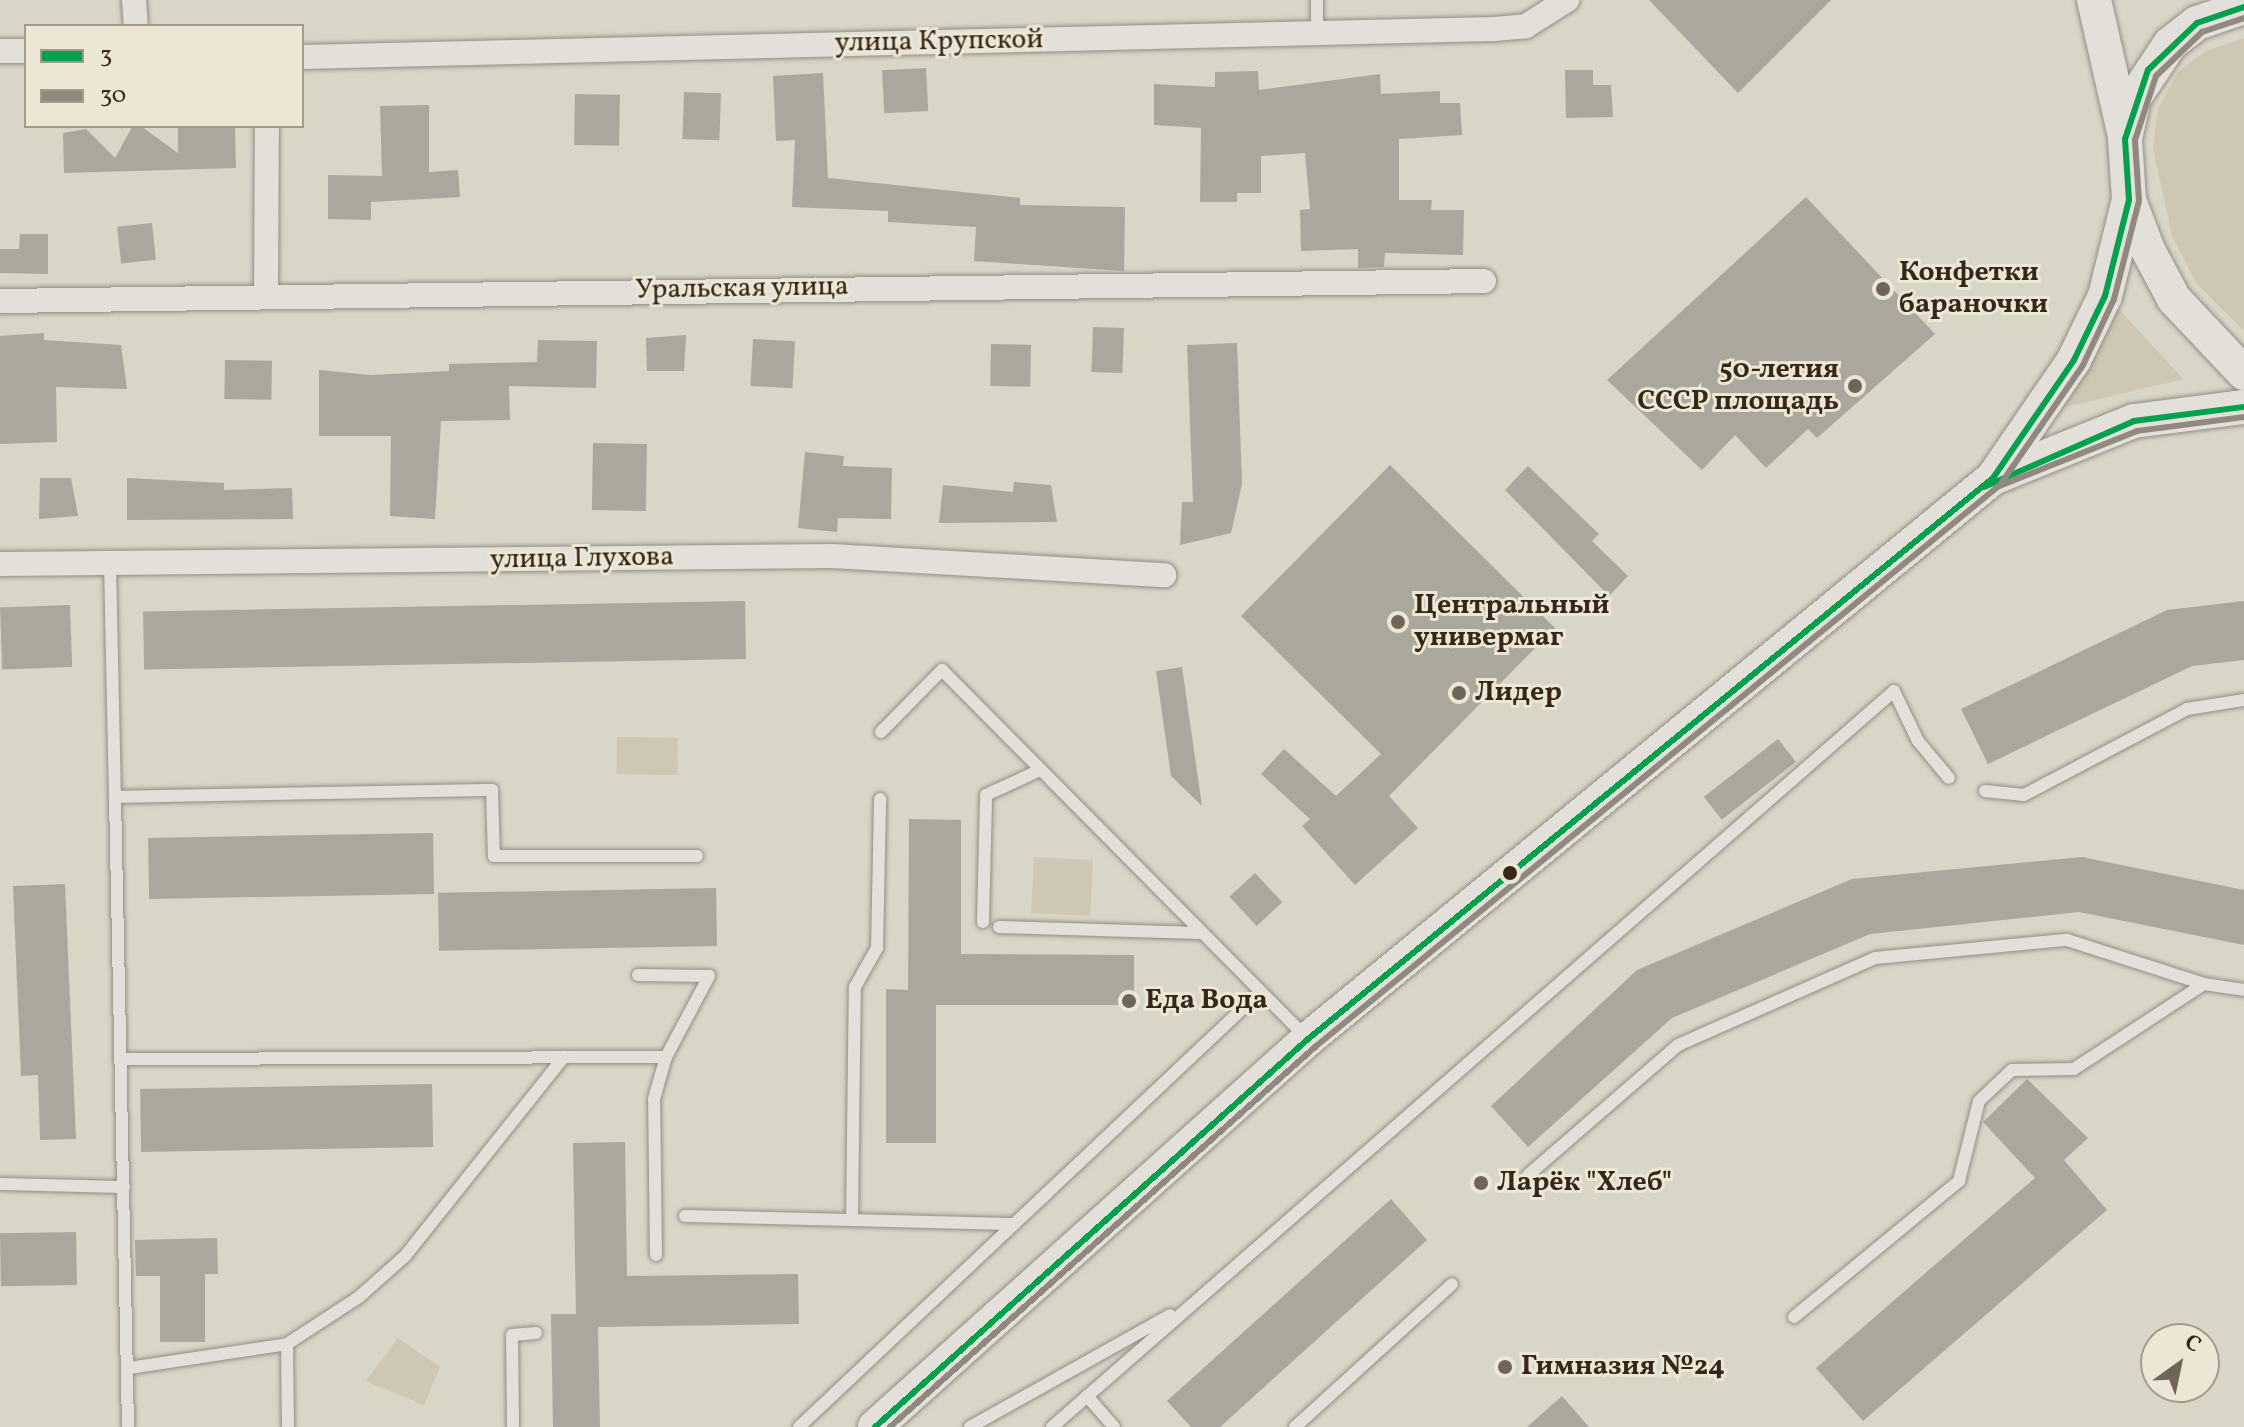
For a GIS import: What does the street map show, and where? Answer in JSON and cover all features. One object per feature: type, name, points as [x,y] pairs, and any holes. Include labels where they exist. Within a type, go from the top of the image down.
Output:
[{"type":"main road","points":[[875,1427],[1308,1039],[1993,478],[2074,360],[2099,309],[2129,200],[2125,139],[2094,0]]},
{"type":"main road","points":[[2125,139],[2134,98],[2170,44],[2197,23],[2244,7]]},
{"type":"main road","points":[[2129,200],[2174,299],[2244,373]]},
{"type":"main road","points":[[1993,478],[2134,421],[2244,407]]},
{"type":"street","points":[[134,0],[136,24]]},
{"type":"street","name":"улица Крупской","points":[[304,57],[1526,26],[1567,0]]},
{"type":"street","points":[[0,51],[24,51]]},
{"type":"street","points":[[266,294],[267,128]]},
{"type":"street","name":"Уральская улица","points":[[0,301],[266,294],[1484,281]]},
{"type":"street","name":"улица Глухова","points":[[0,564],[832,556],[1164,575]]},
{"type":"lane","points":[[1317,0],[1317,33]]},
{"type":"lane","points":[[110,562],[114,904],[125,1059],[128,1427]]},
{"type":"lane","points":[[881,732],[942,670],[1258,994],[1308,1039]]},
{"type":"lane","points":[[1052,1427],[1894,691],[1918,741],[1949,778]]},
{"type":"lane","points":[[1985,791],[2024,795],[2187,709],[2244,700]]},
{"type":"lane","points":[[983,922],[986,795],[1040,770]]},
{"type":"lane","points":[[115,797],[492,790],[494,856],[697,856]]},
{"type":"lane","points":[[852,1220],[855,987],[877,948],[880,799]]},
{"type":"lane","points":[[999,927],[1199,933]]},
{"type":"lane","points":[[1528,1175],[1678,1045],[1875,958],[2067,940],[2204,984],[2244,990]]},
{"type":"lane","points":[[638,975],[709,976],[666,1057],[654,1099],[656,1255]]},
{"type":"lane","points":[[1794,1317],[1959,1181],[1979,1101],[2012,1070],[2074,1069],[2204,984]]},
{"type":"lane","points":[[799,1427],[1258,994]]},
{"type":"lane","points":[[129,1368],[287,1344],[405,1256],[564,1057]]},
{"type":"lane","points":[[125,1059],[666,1057]]},
{"type":"lane","points":[[0,1184],[124,1187]]},
{"type":"lane","points":[[685,1216],[1014,1224]]},
{"type":"lane","points":[[1295,1427],[1452,1284]]},
{"type":"lane","points":[[970,1427],[1196,1300]]},
{"type":"lane","points":[[513,1427],[512,1335],[536,1333]]},
{"type":"lane","points":[[287,1344],[288,1427]]},
{"type":"lane","points":[[1087,1396],[1114,1427]]},
{"type":"shaded area","points":[[2244,38],[2244,331],[2197,284],[2172,236],[2153,148],[2158,108],[2178,72],[2206,51]]},
{"type":"shaded area","points":[[2116,306],[2183,379],[2056,409]]},
{"type":"shaded area","points":[[617,737],[678,738],[677,775],[616,774]]},
{"type":"shaded area","points":[[1034,857],[1093,860],[1090,916],[1031,913]]},
{"type":"shaded area","points":[[398,1338],[440,1367],[424,1405],[366,1381]]},
{"type":"building","points":[[1649,0],[1831,0],[1738,93]]},
{"type":"building","points":[[926,68],[928,111],[884,113],[882,70]]},
{"type":"building","points":[[1565,70],[1593,70],[1593,85],[1611,85],[1613,117],[1566,118]]},
{"type":"building","points":[[1258,71],[1259,90],[1380,74],[1381,94],[1440,91],[1440,103],[1460,103],[1462,135],[1399,139],[1399,200],[1432,200],[1431,210],[1464,210],[1463,255],[1385,253],[1384,267],[1358,268],[1358,249],[1301,251],[1300,210],[1310,209],[1305,153],[1261,156],[1261,193],[1237,193],[1237,202],[1200,202],[1201,128],[1154,125],[1154,84],[1215,87],[1215,72]]},
{"type":"building","points":[[823,73],[828,178],[1020,198],[1020,205],[1125,207],[1124,271],[974,261],[976,227],[888,222],[888,211],[792,207],[795,140],[776,141],[773,76]]},
{"type":"building","points":[[684,92],[721,93],[719,140],[682,139]]},
{"type":"building","points":[[575,94],[620,95],[619,146],[574,145]]},
{"type":"building","points":[[429,105],[429,172],[458,170],[460,197],[371,202],[371,220],[328,219],[328,175],[382,176],[380,106]]},
{"type":"building","points":[[131,128],[143,128],[178,153],[178,128],[235,128],[236,168],[64,173],[63,133],[86,129],[115,158]]},
{"type":"building","points":[[1806,197],[1935,334],[1817,438],[1808,429],[1766,468],[1735,435],[1702,470],[1607,380]]},
{"type":"building","points":[[152,223],[156,260],[121,263],[117,227]]},
{"type":"building","points":[[20,234],[48,234],[48,274],[0,273],[0,249],[19,249]]},
{"type":"building","points":[[1093,327],[1124,328],[1122,373],[1091,372]]},
{"type":"building","points":[[44,333],[44,340],[121,345],[127,389],[56,387],[57,442],[0,444],[0,336]]},
{"type":"building","points":[[686,335],[684,371],[647,371],[646,338]]},
{"type":"building","points":[[753,339],[795,341],[792,388],[751,386]]},
{"type":"building","points":[[538,340],[597,341],[596,388],[509,386],[510,420],[441,421],[435,519],[390,516],[391,436],[319,436],[319,370],[371,375],[449,371],[449,364],[537,362]]},
{"type":"building","points":[[1237,343],[1242,484],[1231,533],[1180,545],[1182,502],[1193,502],[1187,345]]},
{"type":"building","points":[[991,344],[1031,345],[1030,387],[990,386]]},
{"type":"building","points":[[225,360],[272,361],[271,400],[224,399]]},
{"type":"building","points":[[593,443],[647,444],[646,511],[592,510]]},
{"type":"building","points":[[805,452],[844,456],[843,466],[892,468],[891,519],[838,518],[837,532],[798,528]]},
{"type":"building","name":"Центральный универмаг","points":[[1390,465],[1555,628],[1389,796],[1418,828],[1355,885],[1302,826],[1310,819],[1261,774],[1284,749],[1336,796],[1381,754],[1241,616]]},
{"type":"building","points":[[1528,466],[1599,534],[1592,541],[1628,576],[1609,596],[1505,490]]},
{"type":"building","points":[[40,478],[71,478],[78,516],[39,519]]},
{"type":"building","points":[[127,478],[224,483],[224,490],[292,488],[293,519],[127,520]]},
{"type":"building","points":[[1014,482],[1051,485],[1057,522],[939,523],[943,485],[1013,492]]},
{"type":"building","points":[[745,601],[746,659],[144,669],[143,612]]},
{"type":"building","points":[[2244,601],[2244,660],[2192,666],[1988,764],[1961,709],[2167,610]]},
{"type":"building","points":[[70,605],[72,667],[2,669],[0,607]]},
{"type":"building","points":[[1182,667],[1202,806],[1171,776],[1156,671]]},
{"type":"building","points":[[1778,739],[1796,762],[1722,820],[1704,797]]},
{"type":"building","points":[[909,819],[961,820],[961,954],[1134,955],[1134,1005],[936,1005],[936,1143],[886,1143],[886,989],[908,990]]},
{"type":"building","points":[[433,833],[434,894],[149,899],[148,838]]},
{"type":"building","points":[[2082,857],[2244,890],[2244,945],[2079,912],[1870,934],[1672,1018],[1528,1147],[1491,1106],[1637,970],[1852,879]]},
{"type":"building","points":[[1255,873],[1282,902],[1257,926],[1229,897]]},
{"type":"building","points":[[65,884],[76,1139],[40,1140],[38,1075],[21,1076],[13,886]]},
{"type":"building","points":[[716,888],[717,946],[439,951],[438,893]]},
{"type":"building","points":[[2027,1079],[2088,1138],[2064,1160],[2107,1210],[1863,1421],[1816,1368],[2035,1178],[1983,1122]]},
{"type":"building","points":[[432,1084],[433,1147],[141,1152],[140,1089]]},
{"type":"building","points":[[625,1142],[627,1276],[798,1274],[799,1324],[598,1327],[600,1427],[553,1427],[551,1314],[576,1314],[573,1143]]},
{"type":"building","points":[[1391,1199],[1427,1240],[1220,1427],[1191,1427],[1167,1401]]},
{"type":"building","points":[[76,1232],[77,1285],[1,1286],[0,1233]]},
{"type":"building","points":[[217,1238],[218,1274],[205,1274],[205,1342],[160,1342],[160,1276],[136,1276],[135,1240]]},
{"type":"building","points":[[1562,1396],[1589,1427],[1527,1427]]},
{"type":"transit line","name":"3","points":[[875,1427],[1308,1039],[1993,478],[2074,360],[2105,296],[2129,200],[2125,139],[2148,70],[2197,23],[2244,7]]},
{"type":"transit line","name":"30","points":[[890,1427],[1315,1047],[2000,485],[2083,365],[2114,299],[2139,201],[2135,140],[2156,76],[2202,32],[2244,18]]},
{"type":"transit line","name":"3","points":[[1984,487],[2134,421],[2244,407]]},
{"type":"transit line","name":"30","points":[[1997,487],[2137,431],[2244,417]]},
{"type":"place","name":"Конфетки бараночки","points":[[1883,289]]},
{"type":"place","name":"50-летия СССР площадь","points":[[1855,386]]},
{"type":"place","name":"Центральный универмаг","points":[[1398,622]]},
{"type":"place","name":"Лидер","points":[[1459,693]]},
{"type":"place","name":"Еда Вода","points":[[1129,1001]]},
{"type":"place","name":"Ларёк \"Хлеб\"","points":[[1481,1183]]},
{"type":"place","name":"Гимназия №24","points":[[1505,1367]]}]
